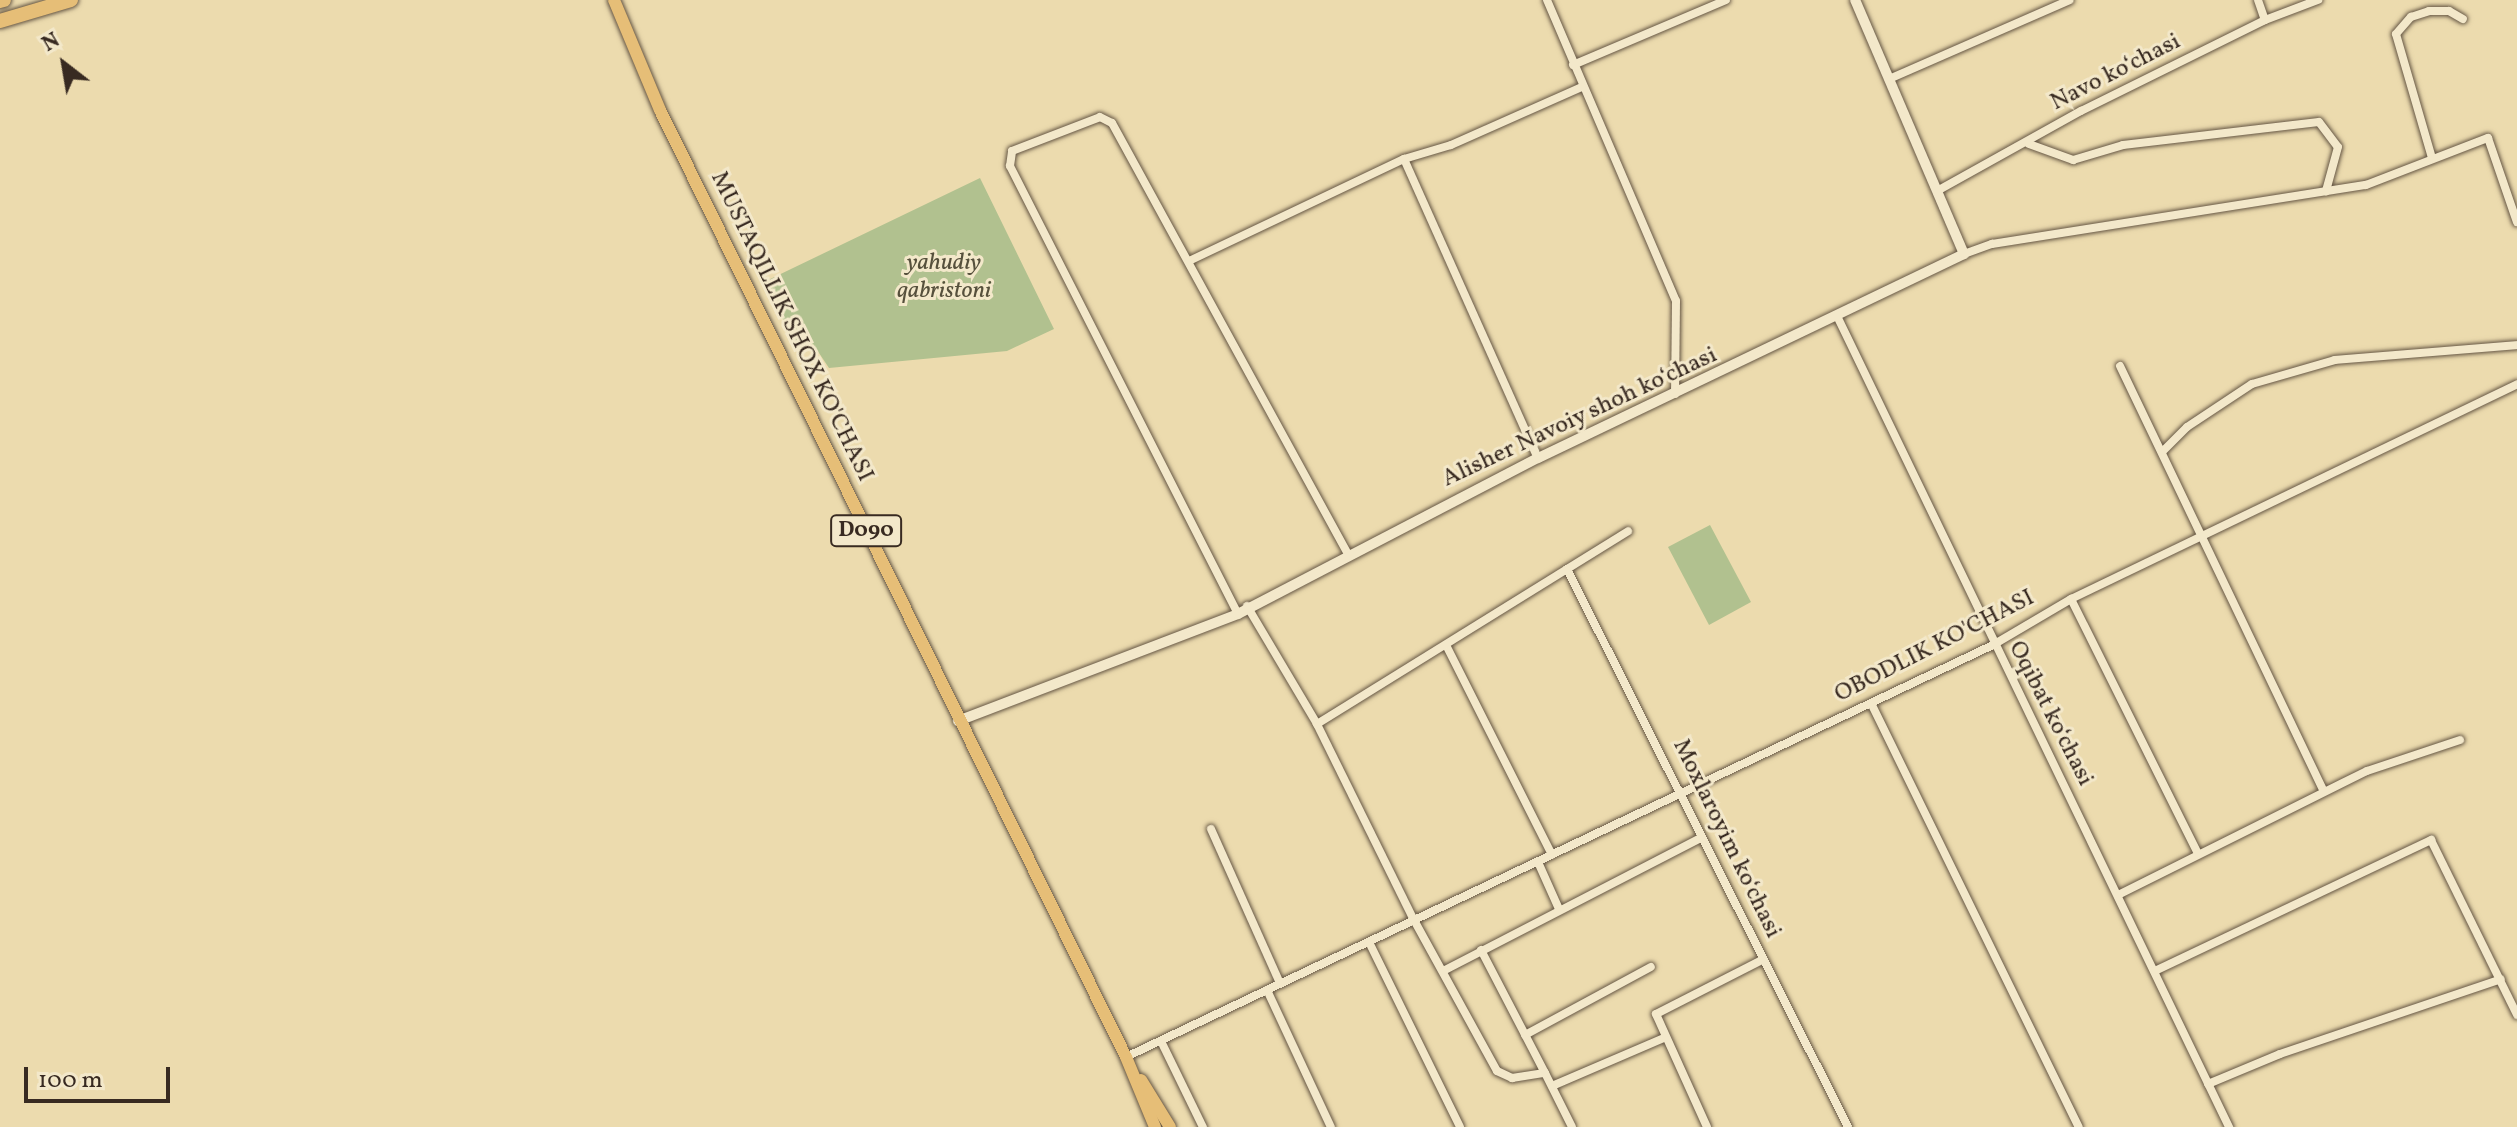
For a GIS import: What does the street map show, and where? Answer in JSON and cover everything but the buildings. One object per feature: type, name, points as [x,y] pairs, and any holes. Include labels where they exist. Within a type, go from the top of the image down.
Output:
[{"type":"highway","points":[[0,21],[71,0]]},
{"type":"main road","name":"MUSTAQILLIK SHOX KO'CHASI","points":[[614,0],[660,110],[1126,1057],[1155,1127]]},
{"type":"main road","name":"MUSTAQILLIK SHOX KO'CHASI","points":[[1126,1057],[1170,1127]]},
{"type":"street","points":[[1547,0],[1676,301],[1675,394]]},
{"type":"street","points":[[1573,65],[1726,0]]},
{"type":"street","points":[[1855,0],[1964,254],[1992,244],[2366,185],[2488,138],[2517,222]]},
{"type":"street","points":[[1889,79],[2070,0]]},
{"type":"street","points":[[2258,0],[2265,20]]},
{"type":"street","name":"Navo koʻchasi","points":[[1937,191],[2029,144],[2081,111],[2265,20],[2318,0]]},
{"type":"street","points":[[2432,158],[2396,34],[2411,17],[2429,11],[2449,11],[2463,19]]},
{"type":"street","points":[[1189,261],[1404,159],[1451,145],[1582,87]]},
{"type":"street","points":[[1238,614],[1010,166],[1012,151],[1107,118],[1189,261],[1347,553]]},
{"type":"street","points":[[2029,144],[2073,160],[2123,145],[2319,122],[2338,147],[2326,191]]},
{"type":"street","points":[[1404,159],[1538,458]]},
{"type":"street","name":"Alisher Navoiy shoh koʻchasi","points":[[958,721],[1238,614],[1247,606],[1347,553],[1538,458],[1838,318],[1964,254]]},
{"type":"street","name":"Oqibat koʻchasi","points":[[1838,318],[1993,645],[2229,1127]]},
{"type":"street","points":[[2162,452],[2187,427],[2252,384],[2335,360],[2517,345]]},
{"type":"street","points":[[2120,366],[2324,791]]},
{"type":"street","name":"OBODLIK KO'CHASI","points":[[1126,1057],[1993,645],[2071,599],[2517,384]]},
{"type":"street","points":[[1317,724],[1628,531]]},
{"type":"street","name":"Moxlaroyim koʻchasi","points":[[1567,569],[1683,792],[1701,838],[1848,1127]]},
{"type":"street","points":[[2071,599],[2198,854]]},
{"type":"street","points":[[1247,606],[1317,724],[1414,920],[1445,970],[1502,1076],[1545,1073]]},
{"type":"street","points":[[1446,645],[1552,855]]},
{"type":"street","points":[[1871,703],[2079,1127]]},
{"type":"street","points":[[2118,895],[2324,791],[2460,740]]},
{"type":"street","points":[[1211,829],[1280,983]]},
{"type":"street","points":[[1445,970],[1701,838]]},
{"type":"street","points":[[2155,971],[2431,840],[2517,1015]]},
{"type":"street","points":[[1538,862],[1559,909]]},
{"type":"street","points":[[1369,942],[1460,1127]]},
{"type":"street","points":[[1481,950],[1572,1127]]},
{"type":"street","points":[[1707,1127],[1664,1038],[1657,1011],[1762,960]]},
{"type":"street","points":[[1525,1035],[1651,967]]},
{"type":"street","points":[[2208,1084],[2280,1054],[2501,979]]},
{"type":"street","points":[[1267,990],[1331,1127]]},
{"type":"street","points":[[1552,1086],[1664,1038]]},
{"type":"street","points":[[1161,1041],[1203,1127]]},
{"type":"green space","name":"yahudiy qabristoni","points":[[980,178],[1054,329],[1007,351],[829,368],[813,344],[799,352],[764,282]]},
{"type":"green space","points":[[1710,525],[1751,602],[1709,625],[1668,547]]}]
